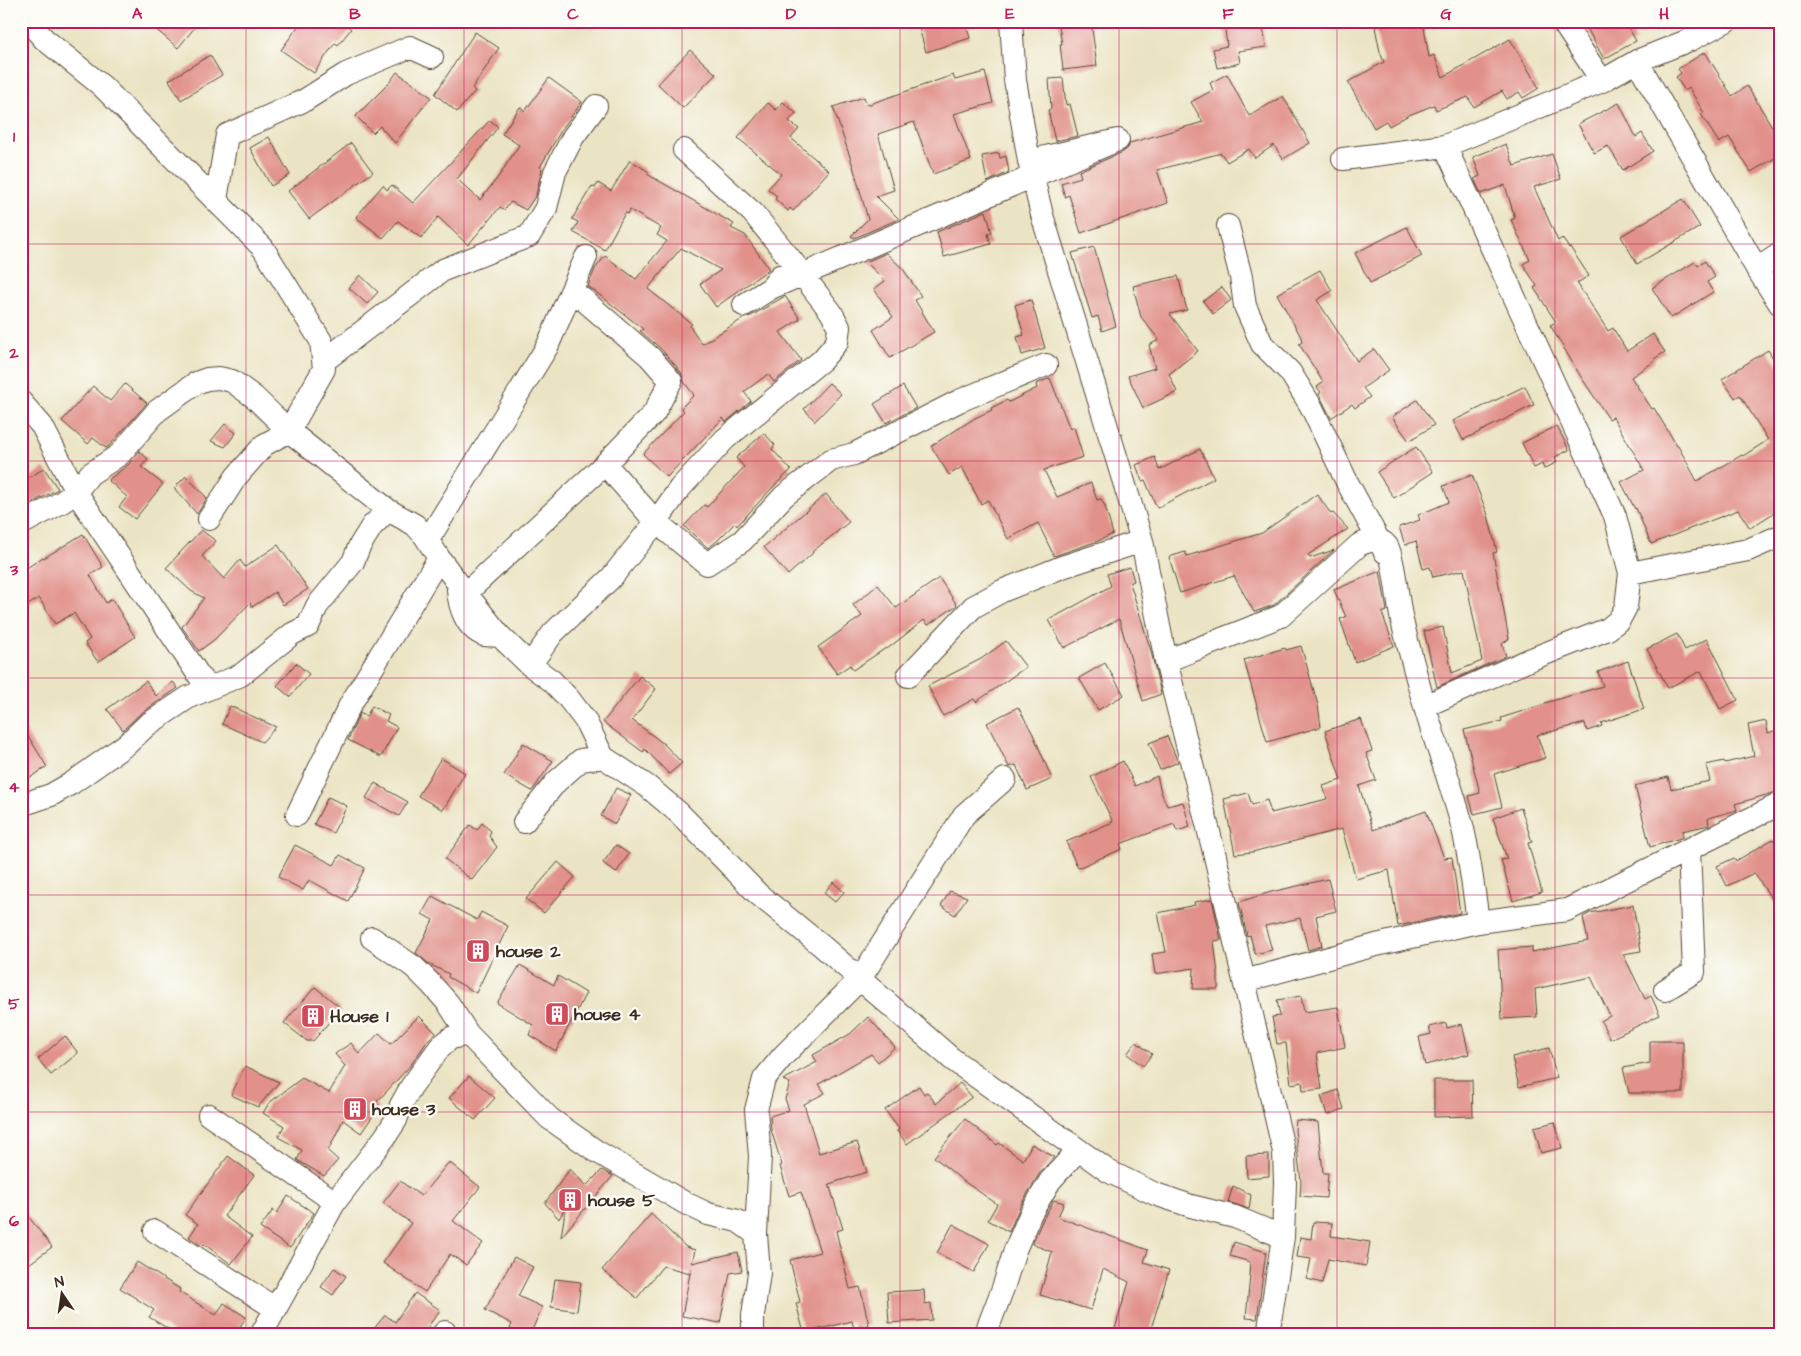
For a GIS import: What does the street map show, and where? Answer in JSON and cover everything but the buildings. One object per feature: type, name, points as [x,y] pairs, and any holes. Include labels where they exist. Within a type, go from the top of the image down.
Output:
[{"type":"street","points":[[28,21],[44,39],[102,86],[263,248],[321,341],[324,362],[322,376],[289,431],[264,445],[236,477],[209,519]]},
{"type":"street","points":[[1011,21],[1015,80],[1029,161],[1042,215],[1142,541],[1166,661],[1214,852],[1284,1152],[1286,1183],[1283,1237],[1268,1335]]},
{"type":"street","points":[[1562,21],[1602,81]]},
{"type":"street","points":[[1644,58],[1693,21]]},
{"type":"street","points":[[1343,159],[1445,146],[1602,81],[1644,58],[1692,39],[1726,21]]},
{"type":"street","points":[[216,200],[227,135],[305,100],[346,74],[410,47],[432,57]]},
{"type":"street","points":[[1644,58],[1757,270],[1780,304]]},
{"type":"street","points":[[324,362],[443,270],[529,236],[546,208],[555,172],[573,137],[596,106]]},
{"type":"street","points":[[744,305],[771,288],[1118,140],[1029,161]]},
{"type":"street","points":[[1425,706],[1529,660],[1608,629],[1619,620],[1626,607],[1630,573],[1615,516],[1445,146]]},
{"type":"street","points":[[530,665],[553,633],[611,578],[656,522],[680,488],[725,439],[822,360],[837,342],[838,326],[831,312],[792,260],[753,213],[684,150]]},
{"type":"street","points":[[1228,226],[1241,276],[1245,306],[1262,344],[1290,372],[1311,406],[1347,482],[1386,553]]},
{"type":"street","points":[[1757,270],[1780,254]]},
{"type":"street","points":[[297,815],[350,705],[433,549],[547,347],[586,257]]},
{"type":"street","points":[[771,288],[792,260]]},
{"type":"street","points":[[462,588],[605,464],[654,413],[671,381],[650,356],[579,296]]},
{"type":"street","points":[[605,464],[656,522],[707,564],[742,541],[784,496],[831,460],[854,454],[959,401],[1046,366]]},
{"type":"street","points":[[21,524],[62,502],[76,492],[90,474],[119,455],[157,411],[196,384],[207,379],[232,380],[254,397],[289,431],[388,510],[414,525],[500,636],[530,665],[552,680],[569,699],[585,720],[603,758],[647,786],[679,813],[758,894],[822,946],[952,1058],[1108,1171],[1155,1194],[1191,1206],[1235,1217],[1283,1237]]},
{"type":"street","points":[[21,402],[42,426],[76,492],[208,689]]},
{"type":"street","points":[[21,805],[51,795],[72,783],[127,744],[147,725],[189,697],[241,675],[292,634],[308,626],[317,606],[353,562],[359,547],[372,526],[388,510]]},
{"type":"street","points":[[1630,573],[1748,550],[1780,536]]},
{"type":"street","points":[[1166,661],[1281,616],[1359,545],[1369,540],[1383,542],[1389,552],[1401,619],[1425,706],[1463,829],[1472,874],[1478,922]]},
{"type":"street","points":[[908,676],[974,607],[1002,591],[1062,567],[1142,541]]},
{"type":"street","points":[[524,822],[556,782],[580,760],[603,758]]},
{"type":"street","points":[[753,1335],[753,1316],[759,1273],[756,1234],[760,1156],[756,1110],[764,1080],[783,1056],[860,979],[964,815],[1005,778]]},
{"type":"street","points":[[1244,981],[1376,945],[1478,922],[1567,910],[1780,804]]},
{"type":"street","points":[[1665,990],[1694,972],[1689,849]]},
{"type":"street","points":[[372,938],[414,968],[431,984],[448,1003],[468,1034],[549,1118],[596,1151],[685,1203],[708,1214],[738,1221],[756,1234]]},
{"type":"street","points":[[261,1335],[335,1202],[385,1137],[396,1120],[401,1105],[411,1087],[440,1047],[451,1038],[468,1034]]},
{"type":"street","points":[[209,1115],[335,1202]]},
{"type":"street","points":[[985,1335],[1015,1250],[1031,1213],[1050,1181],[1078,1150]]},
{"type":"street","points":[[154,1231],[276,1309]]},
{"type":"place","name":"house 2","points":[[478,951]]},
{"type":"place","name":"house 4","points":[[557,1014]]},
{"type":"place","name":"House 1","points":[[313,1016]]},
{"type":"place","name":"house 3","points":[[355,1109]]},
{"type":"place","name":"house 5","points":[[570,1200]]}]
